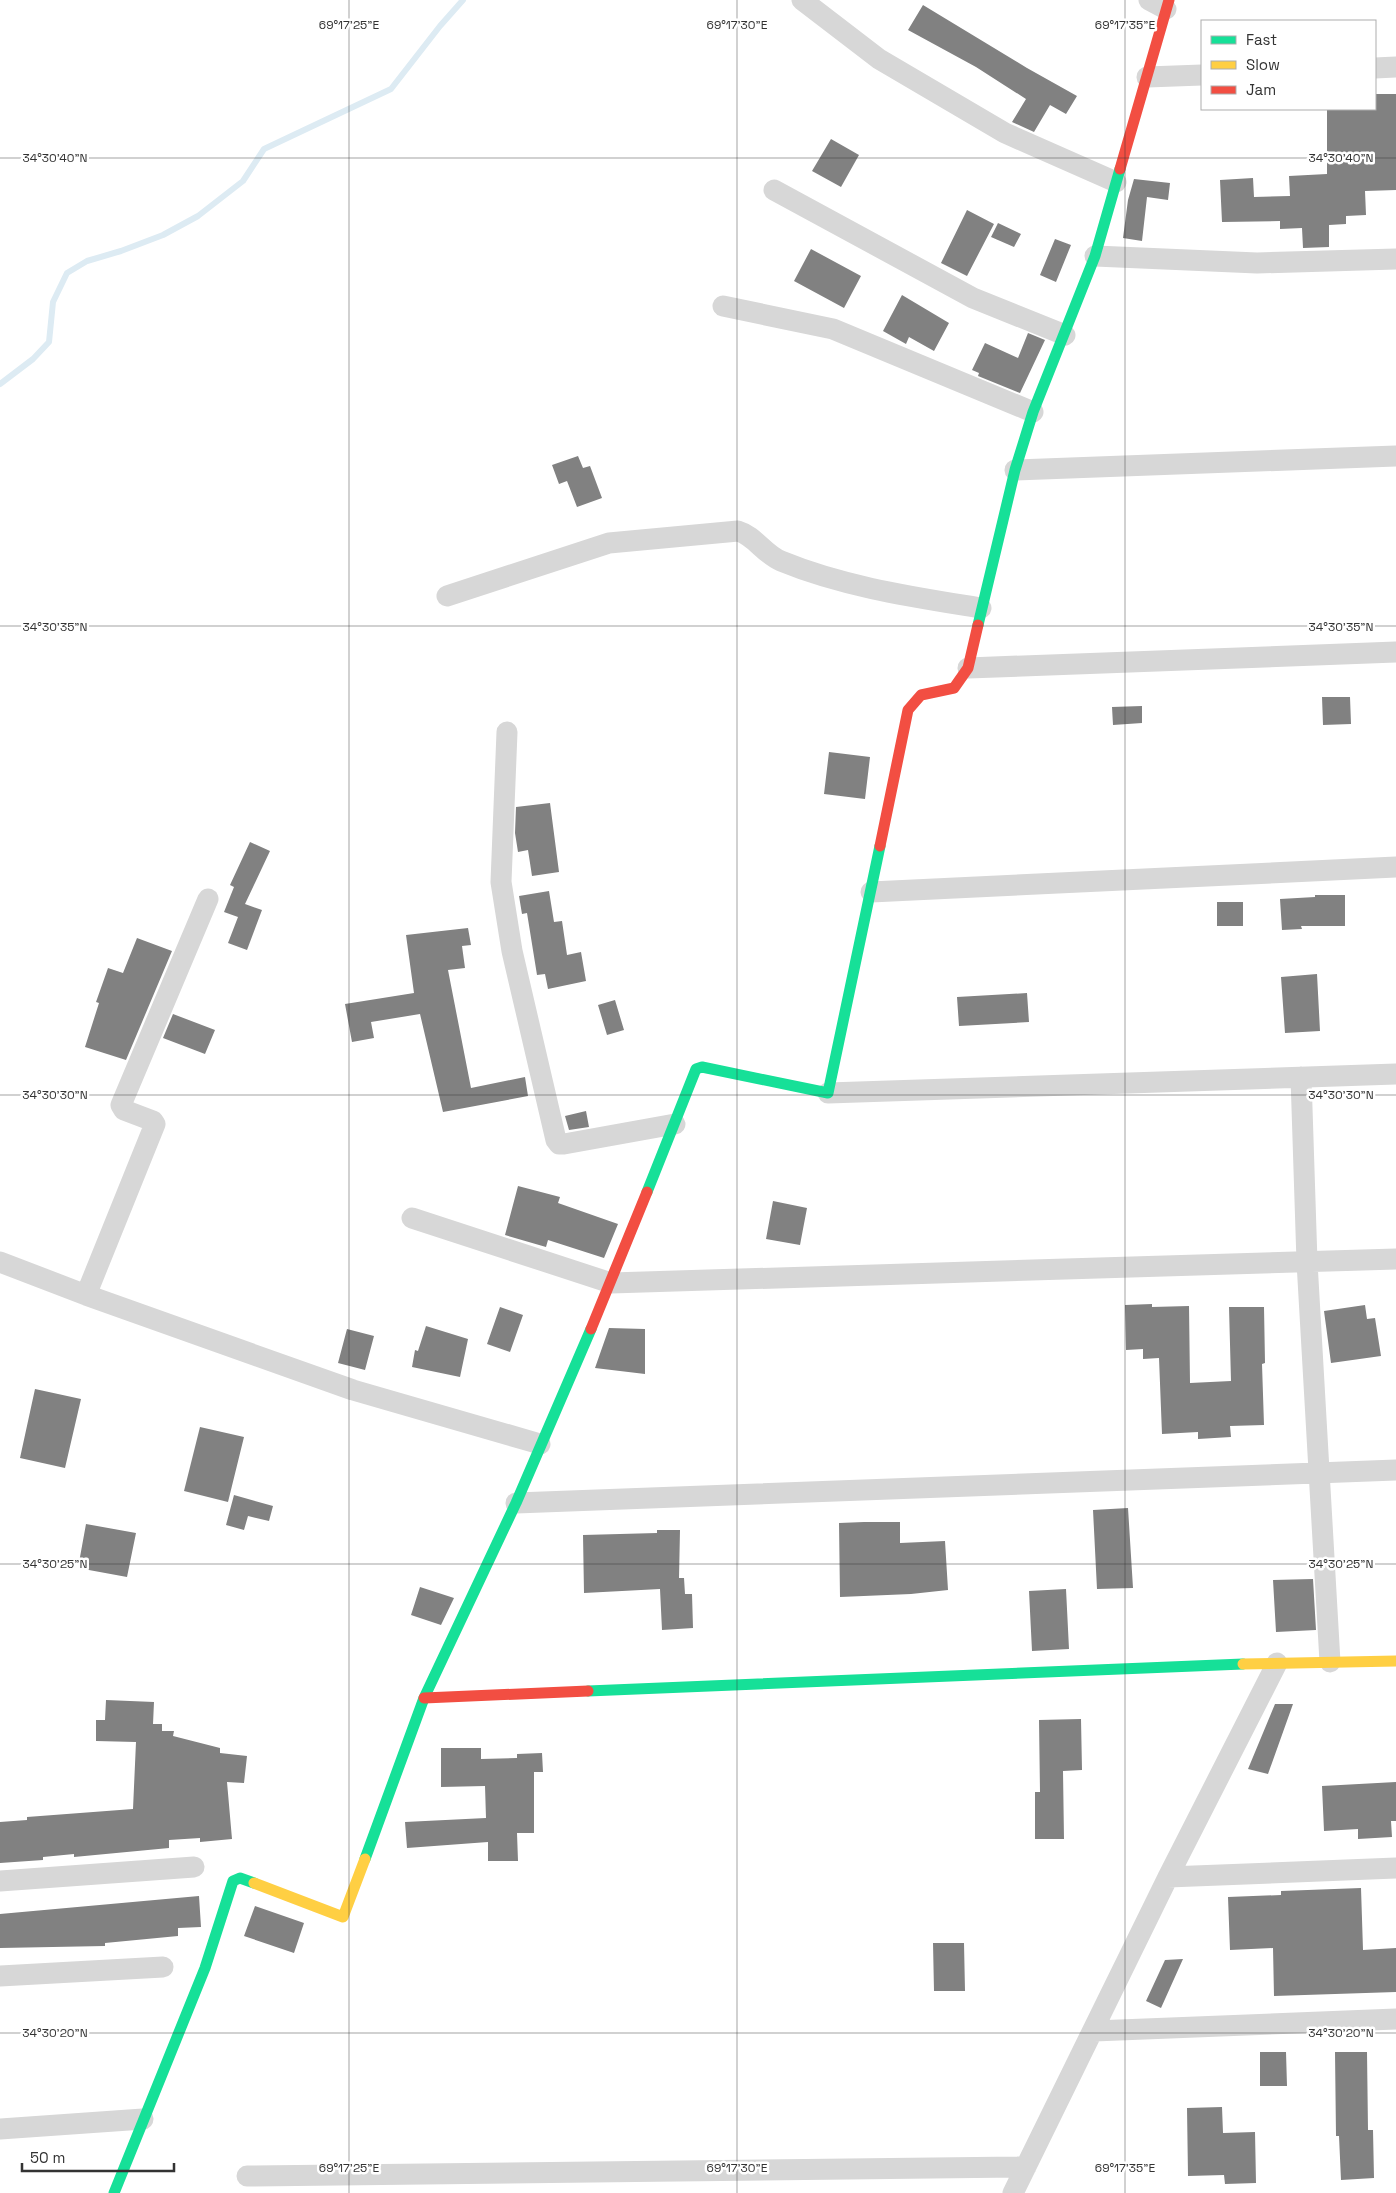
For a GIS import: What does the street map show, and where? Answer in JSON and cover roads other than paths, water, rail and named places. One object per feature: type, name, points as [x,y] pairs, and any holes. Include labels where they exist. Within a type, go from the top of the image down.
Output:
[{"type":"street","points":[[802,0],[879,59],[1005,133],[1116,182]]},
{"type":"street","points":[[828,1093],[908,710],[921,695],[954,688],[968,668],[1015,470],[1034,412],[1096,256],[1147,77],[1162,3]]},
{"type":"street","points":[[1376,68],[1396,67]]},
{"type":"street","points":[[1147,77],[1201,75]]},
{"type":"street","points":[[774,190],[973,298],[1065,335]]},
{"type":"street","points":[[1096,256],[1257,263],[1396,259]]},
{"type":"street","points":[[723,306],[833,329],[1034,412]]},
{"type":"street","points":[[1015,470],[1396,456]]},
{"type":"street","points":[[447,596],[609,543],[738,531],[747,534],[779,560],[868,589],[981,608]]},
{"type":"street","points":[[968,668],[1396,652]]},
{"type":"street","points":[[507,732],[501,882],[512,951],[556,1140],[559,1144],[564,1144],[675,1124]]},
{"type":"street","points":[[871,892],[1396,868]]},
{"type":"street","points":[[86,1295],[154,1124],[153,1121],[124,1110],[121,1105],[208,900]]},
{"type":"street","points":[[114,2193],[205,1968],[233,1881],[240,1878],[342,1917],[424,1698],[516,1503],[611,1284],[699,1066],[828,1093],[1396,1074]]},
{"type":"street","points":[[1301,1077],[1307,1262],[1321,1474],[1330,1662]]},
{"type":"street","points":[[412,1218],[611,1284],[1396,1259]]},
{"type":"street","points":[[0,1262],[86,1295],[353,1390],[540,1444]]},
{"type":"street","points":[[516,1503],[1396,1470]]},
{"type":"street","points":[[424,1698],[1277,1663],[1396,1661]]},
{"type":"street","points":[[1013,2193],[1168,1877],[1277,1663]]},
{"type":"street","points":[[0,1881],[194,1867]]},
{"type":"street","points":[[1168,1877],[1396,1868]]},
{"type":"street","points":[[0,1976],[163,1967]]},
{"type":"street","points":[[1094,2031],[1396,2019]]},
{"type":"street","points":[[0,2129],[143,2119]]},
{"type":"street","points":[[247,2176],[1026,2167]]},
{"type":"waterway","points":[[0,384],[33,359],[49,342],[53,302],[67,273],[87,261],[121,251],[163,235],[198,216],[243,181],[264,149],[391,89],[440,26],[463,0]]}]
